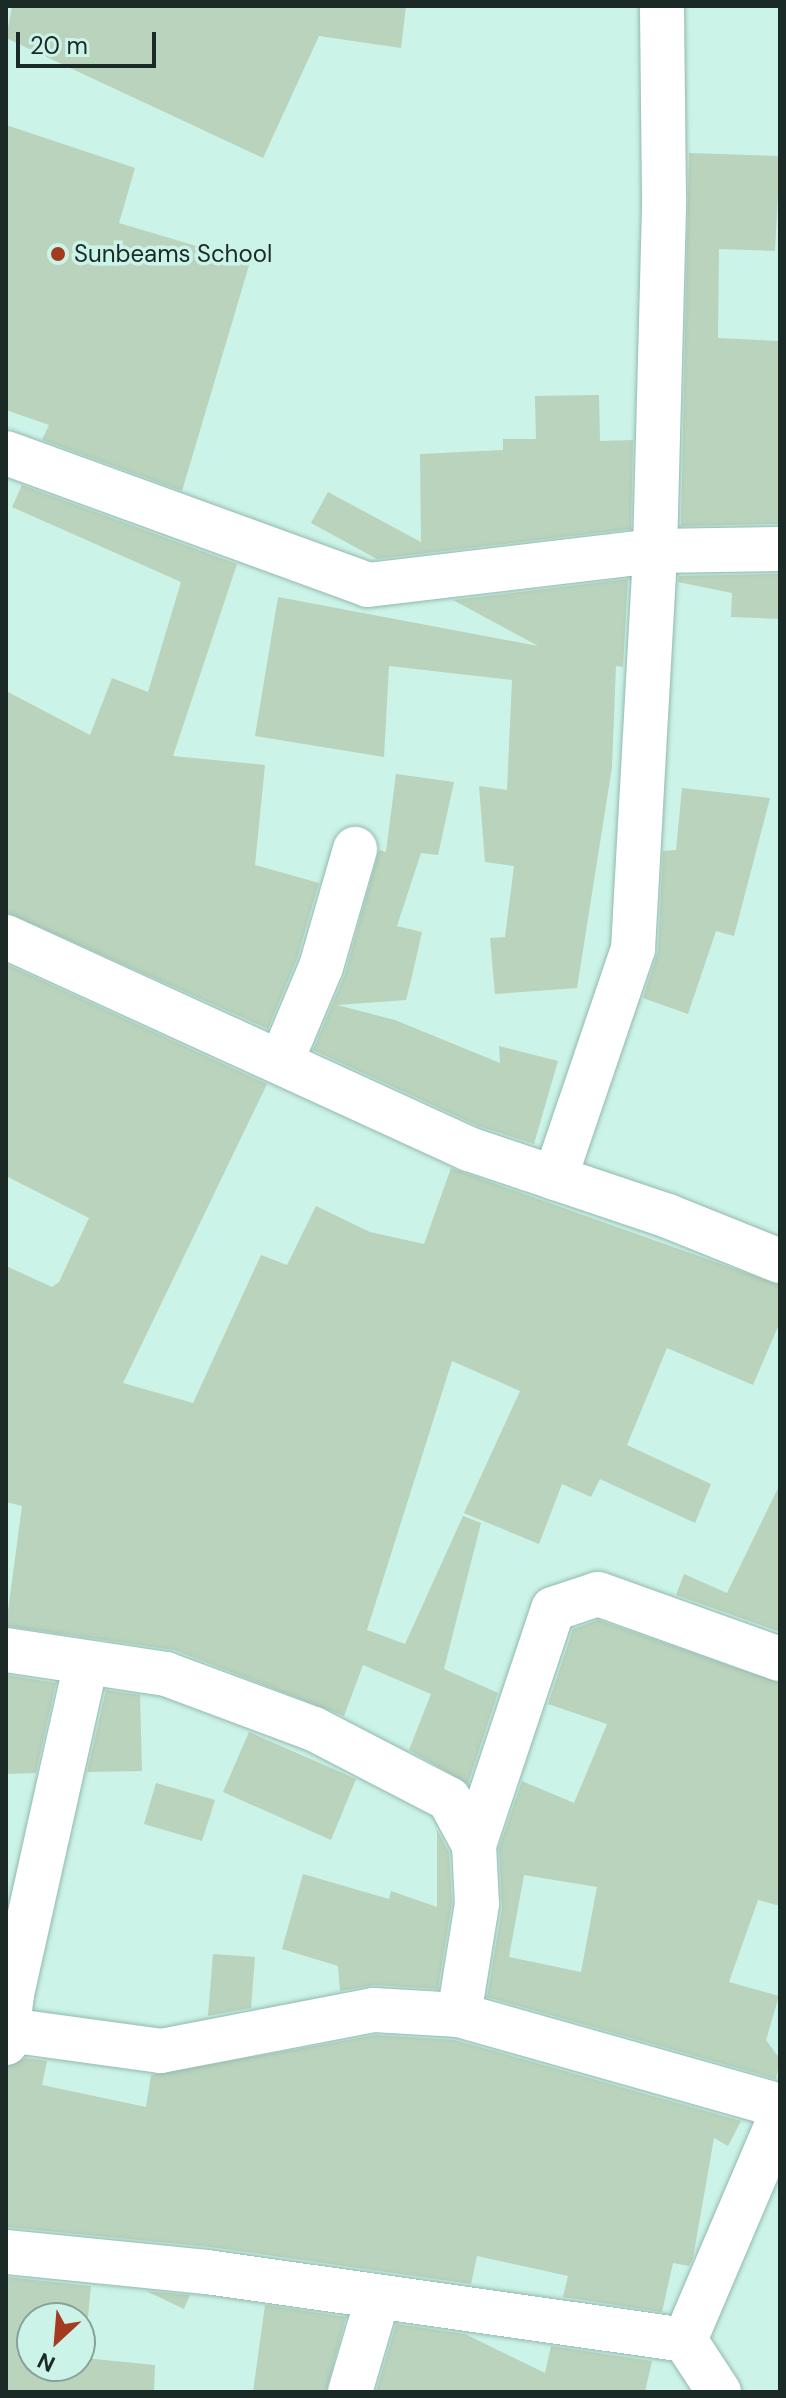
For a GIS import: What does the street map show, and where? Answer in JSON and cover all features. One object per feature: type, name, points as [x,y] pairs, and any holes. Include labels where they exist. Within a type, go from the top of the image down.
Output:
[{"type":"street","points":[[555,1178],[633,949],[655,551],[664,199],[662,6]]},
{"type":"street","points":[[6,453],[368,585],[655,551],[780,549]]},
{"type":"street","points":[[281,1062],[321,967],[355,849]]},
{"type":"street","points":[[6,937],[469,1149],[780,1261]]},
{"type":"street","points":[[459,2015],[477,1904],[474,1845],[553,1609],[598,1594],[780,1659]]},
{"type":"street","points":[[6,1650],[166,1674],[314,1729],[449,1799],[474,1845]]},
{"type":"street","points":[[86,1664],[7,2037],[161,2051],[374,2010],[459,2015],[780,2106]]},
{"type":"street","points":[[685,2340],[780,2117]]},
{"type":"street","points":[[6,2252],[207,2272],[685,2340],[719,2392]]},
{"type":"street","points":[[350,2392],[378,2297]]},
{"type":"building","points":[[12,6],[406,6],[401,48],[319,36],[263,158],[6,38]]},
{"type":"building","points":[[6,125],[135,168],[119,223],[250,262],[182,491],[42,440],[49,425],[6,410]]},
{"type":"building","points":[[689,153],[780,156],[775,251],[719,249],[718,338],[780,341],[780,524],[681,526]]},
{"type":"building","points":[[599,395],[600,441],[633,440],[631,529],[377,559],[311,523],[328,492],[421,542],[420,454],[503,450],[503,439],[536,439],[535,396]]},
{"type":"building","points":[[22,485],[237,564],[173,756],[265,765],[255,865],[319,883],[297,959],[268,1029],[6,912],[6,691],[90,735],[112,678],[148,692],[181,582],[12,507]]},
{"type":"building","points":[[780,574],[780,619],[731,617],[732,593],[678,582],[679,576]]},
{"type":"building","points":[[628,579],[623,667],[616,666],[612,767],[577,988],[495,994],[490,938],[505,937],[514,866],[485,862],[479,786],[507,790],[512,680],[389,666],[384,757],[255,736],[278,597],[538,646],[453,600]]},
{"type":"building","points":[[396,774],[454,782],[438,855],[421,853],[397,926],[422,932],[406,1000],[337,1005],[395,1020],[500,1063],[499,1046],[558,1061],[534,1144],[478,1126],[313,1050],[345,974],[379,850],[386,852]]},
{"type":"building","points":[[682,788],[770,798],[734,936],[716,931],[688,1014],[643,998],[658,951],[663,851],[676,850]]},
{"type":"building","points":[[6,964],[267,1084],[123,1383],[193,1403],[261,1255],[287,1265],[316,1206],[370,1232],[424,1244],[451,1168],[780,1285],[780,1322],[753,1385],[667,1348],[627,1445],[711,1484],[695,1523],[600,1479],[591,1497],[562,1484],[539,1544],[464,1513],[520,1391],[452,1361],[367,1630],[405,1644],[463,1516],[481,1523],[444,1669],[498,1693],[468,1784],[409,1750],[431,1694],[363,1665],[344,1716],[174,1650],[6,1626],[22,1506],[6,1502],[6,1266],[52,1287],[59,1282],[89,1218],[6,1176]]},
{"type":"building","points":[[780,1484],[780,1632],[676,1595],[684,1574],[727,1593]]},
{"type":"building","points":[[598,1620],[780,1683],[780,1906],[758,1900],[729,1982],[779,1996],[766,2040],[780,2059],[776,2079],[487,1997],[502,1908],[499,1848],[522,1781],[574,1803],[607,1724],[548,1704],[573,1629]],"holes":[[[524,1875],[597,1887],[581,1972],[509,1957]]]},
{"type":"building","points":[[6,1675],[56,1683],[36,1773],[6,1774]]},
{"type":"building","points":[[106,1690],[140,1695],[142,1771],[87,1772]]},
{"type":"building","points":[[249,1732],[356,1779],[331,1840],[223,1792]]},
{"type":"building","points":[[156,1783],[215,1800],[202,1841],[144,1824]]},
{"type":"building","points":[[437,1830],[449,1852],[452,1903],[438,1989],[375,1985],[340,1991],[338,1966],[282,1949],[303,1874],[389,1899],[391,1891],[437,1907]]},
{"type":"building","points":[[213,1954],[255,1957],[251,2008],[208,2016]]},
{"type":"building","points":[[376,2035],[455,2040],[741,2121],[728,2146],[714,2138],[693,2258],[689,2266],[673,2263],[662,2312],[563,2297],[568,2276],[477,2256],[471,2284],[210,2247],[6,2227],[6,2067],[26,2058],[47,2061],[42,2085],[146,2107],[151,2075]]},
{"type":"building","points":[[6,2277],[91,2286],[89,2302],[16,2302],[16,2382],[96,2382],[96,2359],[155,2365],[154,2392],[6,2392]]},
{"type":"building","points":[[146,2291],[190,2295],[184,2309]]},
{"type":"building","points":[[265,2305],[346,2317],[326,2392],[253,2392]]},
{"type":"building","points":[[396,2324],[465,2334],[545,2373],[551,2346],[652,2361],[645,2392],[376,2392]]},
{"type":"place","name":"Sunbeams School","points":[[58,254]]}]
